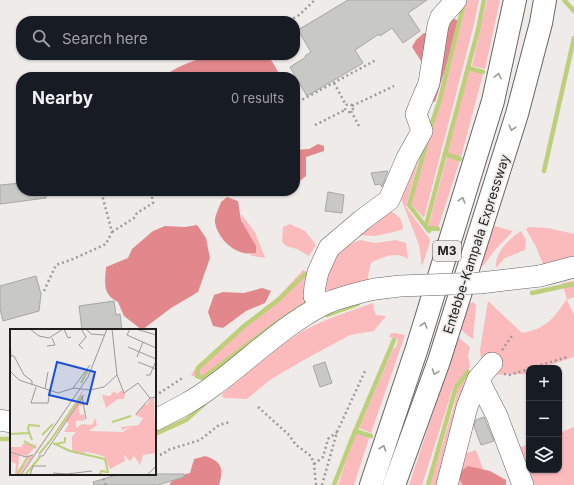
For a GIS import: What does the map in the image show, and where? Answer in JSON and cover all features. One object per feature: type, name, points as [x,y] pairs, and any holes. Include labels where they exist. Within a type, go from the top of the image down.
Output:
[{"type":"highway","name":"Entebbe-Kampala Expressway","points":[[370,485],[417,348],[493,101],[515,0]]},
{"type":"highway","name":"Entebbe-Kampala Expressway","points":[[394,485],[439,361],[517,114],[541,23],[545,0]]},
{"type":"street","points":[[323,305],[314,296],[315,286],[321,264],[329,248],[362,220],[389,200],[407,158],[422,133],[422,127],[416,114],[429,83],[438,25],[441,17],[456,0]]},
{"type":"street","points":[[156,420],[196,398],[257,350],[323,305],[353,294],[375,289],[400,286],[480,283],[540,276],[574,268]]},
{"type":"street","points":[[447,485],[466,407],[478,379],[492,363]]},
{"type":"street","points":[[478,379],[497,416],[523,485]]},
{"type":"street","points":[[0,420],[10,422]]},
{"type":"path","points":[[297,16],[315,0]]},
{"type":"path","points":[[300,101],[376,60]]},
{"type":"path","points":[[334,83],[346,105],[345,110]]},
{"type":"path","points":[[346,105],[352,106],[394,86]]},
{"type":"path","points":[[350,112],[353,108],[352,106]]},
{"type":"path","points":[[315,125],[345,110],[350,112],[360,128]]},
{"type":"path","points":[[102,196],[112,232]]},
{"type":"path","points":[[44,291],[56,265],[106,244],[112,232],[134,218],[137,213],[153,203],[152,196]]},
{"type":"path","points":[[541,365],[567,357]]},
{"type":"path","points":[[322,485],[337,432],[365,371]]},
{"type":"path","points":[[156,395],[184,377]]},
{"type":"path","points":[[258,407],[288,434],[296,444],[311,456],[314,464],[316,485]]},
{"type":"path","points":[[156,456],[163,454],[168,450],[200,440],[219,425],[230,422]]},
{"type":"path","points":[[314,464],[323,457],[328,439],[337,432]]},
{"type":"path","points":[[105,475],[106,485]]},
{"type":"shaded area","points":[[467,0],[479,0],[424,218],[411,204],[432,127],[445,88]]},
{"type":"shaded area","points":[[487,0],[500,0],[485,69],[472,66]]},
{"type":"shaded area","points":[[451,18],[460,21],[435,102],[423,98],[424,80],[421,61],[412,47],[416,40],[424,33],[440,34]]},
{"type":"shaded area","points":[[196,60],[271,60],[278,72],[170,72]]},
{"type":"shaded area","points":[[469,70],[483,74],[461,157],[447,153]]},
{"type":"shaded area","points":[[426,132],[406,207],[429,238],[430,242],[422,266],[419,245],[397,188]]},
{"type":"shaded area","points":[[318,144],[324,146],[324,151],[306,157],[306,176],[300,181],[300,150],[309,149]]},
{"type":"shaded area","points":[[447,157],[460,160],[438,228],[429,227],[429,224]]},
{"type":"shaded area","points":[[227,197],[238,201],[241,220],[256,246],[256,253],[242,253],[230,246],[220,236],[215,223],[216,215],[221,202]]},
{"type":"shaded area","points":[[391,211],[400,218],[403,226],[402,230],[375,236],[356,235]]},
{"type":"shaded area","points":[[241,214],[255,232],[265,258],[249,255],[256,253],[254,243],[244,224]]},
{"type":"shaded area","points":[[290,224],[305,231],[316,245],[309,256],[297,249],[286,246],[282,241],[283,227]]},
{"type":"shaded area","points":[[197,225],[206,238],[210,258],[198,292],[171,308],[143,329],[141,329],[124,316],[118,302],[107,292],[105,283],[106,267],[128,258],[132,249],[153,231],[165,226],[185,227]]},
{"type":"shaded area","points":[[494,226],[513,231],[494,251],[484,265],[480,267]]},
{"type":"shaded area","points":[[529,227],[548,228],[574,234],[574,262],[552,266],[543,264],[526,229]]},
{"type":"shaded area","points":[[521,231],[526,240],[525,250],[505,258],[496,268],[497,257],[503,247]]},
{"type":"shaded area","points":[[360,240],[375,243],[396,240],[406,243],[408,259],[395,255],[372,262],[368,277],[368,287],[331,291],[321,290],[334,251]]},
{"type":"shaded area","points":[[303,270],[308,272],[309,278],[303,303],[299,308],[257,336],[204,381],[191,375],[198,365],[244,324],[278,297]]},
{"type":"shaded area","points":[[574,281],[574,297],[567,300],[574,315],[574,357],[550,365],[526,365],[526,374],[483,375],[480,350],[488,301],[522,333],[531,331],[549,322],[567,299],[562,283]]},
{"type":"shaded area","points":[[262,288],[271,291],[265,303],[246,311],[223,328],[213,326],[208,312],[214,295],[223,292],[244,293]]},
{"type":"shaded area","points":[[473,302],[476,305],[473,339],[460,328],[468,304]]},
{"type":"shaded area","points":[[373,303],[376,315],[386,316],[374,331],[350,335],[270,380],[247,399],[224,398],[222,396],[223,393],[261,361],[301,332],[327,319]]},
{"type":"shaded area","points":[[391,333],[405,335],[371,433],[359,428],[393,349],[396,347],[398,339],[389,337]]},
{"type":"shaded area","points":[[458,337],[470,347],[468,356],[470,367],[454,385],[422,485],[409,485]]},
{"type":"shaded area","points":[[469,375],[441,485],[430,485],[458,388]]},
{"type":"shaded area","points":[[574,427],[574,485],[529,485],[518,448],[526,445],[526,473],[562,473],[562,432]]},
{"type":"shaded area","points":[[355,433],[369,438],[354,485],[338,485]]},
{"type":"shaded area","points":[[476,450],[489,485],[451,485],[457,456]]},
{"type":"shaded area","points":[[205,456],[215,460],[220,466],[221,474],[219,485],[170,485],[170,483],[178,476],[190,473],[194,459]]},
{"type":"shaded area","points":[[468,466],[490,471],[506,480],[506,485],[463,485],[459,478],[460,472]]},
{"type":"building","points":[[348,0],[427,0],[408,13],[420,31],[403,43],[392,28],[380,36],[379,34],[355,50],[363,63],[307,96],[300,84],[300,72],[293,72],[290,67],[311,52],[300,33],[300,29]]},
{"type":"building","points":[[388,171],[382,187],[380,184],[375,185],[371,173]]},
{"type":"building","points":[[16,183],[16,196],[46,196],[46,198],[0,204],[0,185]]},
{"type":"building","points":[[328,192],[344,195],[342,213],[325,211]]},
{"type":"building","points":[[36,276],[41,294],[39,311],[3,321],[0,309],[0,286]]},
{"type":"building","points":[[114,301],[116,315],[120,314],[122,329],[82,329],[79,306]]},
{"type":"building","points":[[325,362],[332,383],[320,387],[313,366]]},
{"type":"building","points":[[484,417],[494,441],[481,445],[474,426],[476,420]]},
{"type":"building","points":[[184,474],[184,477],[158,485],[94,485],[93,482],[117,475]]},
{"type":"waterway","points":[[426,225],[478,30],[484,0]]},
{"type":"waterway","points":[[564,0],[574,11]]},
{"type":"waterway","points":[[430,129],[440,99],[464,3]]},
{"type":"waterway","points":[[544,171],[574,38]]},
{"type":"waterway","points":[[468,68],[483,72]]},
{"type":"waterway","points":[[426,144],[409,205],[429,231]]},
{"type":"waterway","points":[[445,154],[460,159]]},
{"type":"waterway","points":[[428,228],[438,229]]},
{"type":"waterway","points":[[312,273],[308,300],[305,304],[275,324],[203,378],[197,376],[198,368],[244,326],[278,300],[304,275],[312,273]]},
{"type":"waterway","points":[[532,293],[574,284]]},
{"type":"waterway","points":[[327,315],[358,304]]},
{"type":"waterway","points":[[334,485],[394,340]]},
{"type":"waterway","points":[[428,485],[456,387],[468,372]]},
{"type":"waterway","points":[[156,434],[186,420],[204,404]]},
{"type":"waterway","points":[[355,431],[371,436]]},
{"type":"waterway","points":[[0,439],[10,439]]}]
